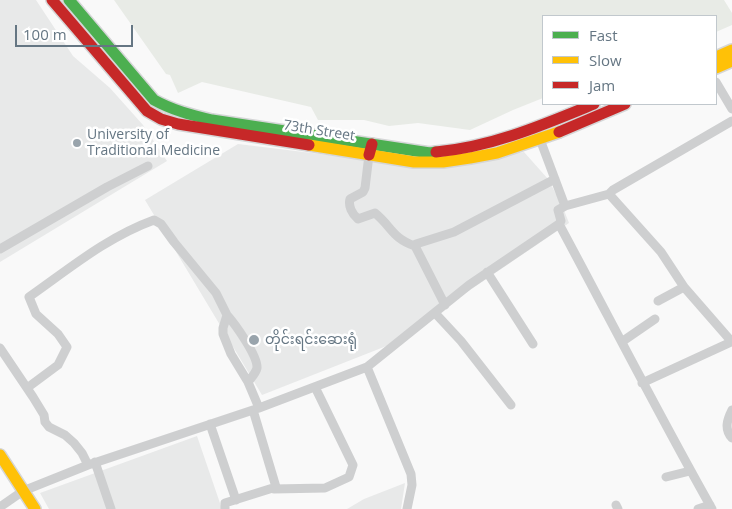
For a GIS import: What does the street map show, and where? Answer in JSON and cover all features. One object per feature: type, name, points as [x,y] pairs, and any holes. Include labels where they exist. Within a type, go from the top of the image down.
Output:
[{"type":"main road","name":"73th Street","points":[[52,0],[85,37],[134,98],[152,115],[178,124],[371,150],[430,153],[452,152],[493,142],[591,105]]},
{"type":"main road","name":"73th Street","points":[[69,0],[146,92],[162,106],[193,115],[371,150],[414,162],[438,163],[461,161],[494,154],[540,139],[623,105]]},
{"type":"main road","points":[[717,57],[732,50]]},
{"type":"main road","points":[[717,68],[732,61]]},
{"type":"main road","points":[[0,455],[35,509]]},
{"type":"street","points":[[717,84],[732,109]]},
{"type":"street","points":[[0,507],[24,491],[91,463],[256,409],[368,367],[488,272],[559,224],[561,221],[558,210],[565,206],[609,194],[732,120]]},
{"type":"street","points":[[535,127],[565,206]]},
{"type":"street","points":[[371,150],[365,188],[363,192],[350,199],[349,203],[352,213],[358,219],[375,213],[393,234],[404,242],[415,246],[445,305]]},
{"type":"street","points":[[0,249],[148,166]]},
{"type":"street","points":[[415,246],[418,242],[454,232],[555,179]]},
{"type":"street","points":[[609,194],[661,252],[684,287],[731,342],[642,383]]},
{"type":"street","points":[[27,388],[58,365],[67,347],[58,334],[36,314],[29,297],[79,260],[115,238],[154,220],[161,224],[216,293],[227,316],[241,333],[256,363],[257,369],[248,382]]},
{"type":"street","points":[[559,224],[623,341],[642,383],[711,507],[698,509]]},
{"type":"street","points":[[488,272],[533,344]]},
{"type":"street","points":[[658,301],[684,287]]},
{"type":"street","points":[[435,313],[461,341],[511,405]]},
{"type":"street","points":[[227,316],[222,328],[223,334],[231,354],[248,382],[276,485],[274,489]]},
{"type":"street","points":[[623,341],[655,319]]},
{"type":"street","points":[[0,348],[44,415],[45,422],[49,427],[65,435],[74,443],[91,463],[111,509]]},
{"type":"street","points":[[368,367],[411,474],[412,485],[407,509]]},
{"type":"street","points":[[225,509],[226,503],[274,489],[325,488],[349,477],[353,465],[315,388]]},
{"type":"street","points":[[732,410],[726,422],[732,438]]},
{"type":"street","points":[[210,424],[236,500]]},
{"type":"street","points":[[666,477],[690,471]]},
{"type":"shaded area","name":"University of Traditional Medicine","points":[[0,0],[36,0],[73,56],[110,88],[143,125],[167,161],[0,262]]},
{"type":"shaded area","points":[[114,0],[724,0],[732,13],[732,25],[717,32],[717,15],[542,15],[542,98],[470,130],[418,123],[389,126],[364,120],[318,120],[311,107],[202,82],[178,93],[170,75],[166,74]]},
{"type":"shaded area","points":[[238,144],[427,167],[524,152],[548,179],[569,223],[389,345],[262,395],[145,200]]},
{"type":"shaded area","points":[[197,436],[222,509],[49,509],[40,493]]},
{"type":"shaded area","points":[[405,483],[401,509],[347,509],[364,499]]},
{"type":"traffic: fast","points":[[69,0],[154,100],[168,107],[212,120],[430,153],[436,152]]},
{"type":"traffic: slow","points":[[717,57],[732,50]]},
{"type":"traffic: slow","points":[[717,68],[732,61]]},
{"type":"traffic: slow","points":[[309,145],[414,162],[443,162],[497,153],[559,132]]},
{"type":"traffic: slow","points":[[0,455],[35,509]]},
{"type":"traffic: jam","points":[[52,0],[147,111],[161,119],[178,124],[309,145]]},
{"type":"traffic: jam","points":[[436,152],[477,145],[517,134],[591,105]]},
{"type":"traffic: jam","points":[[559,132],[623,105]]},
{"type":"traffic: jam","points":[[369,155],[372,144]]},
{"type":"place","name":"University of Traditional Medicine","points":[[77,143]]},
{"type":"place","name":"တိုင်းရင်းဆေးရုံ","points":[[254,340]]}]
